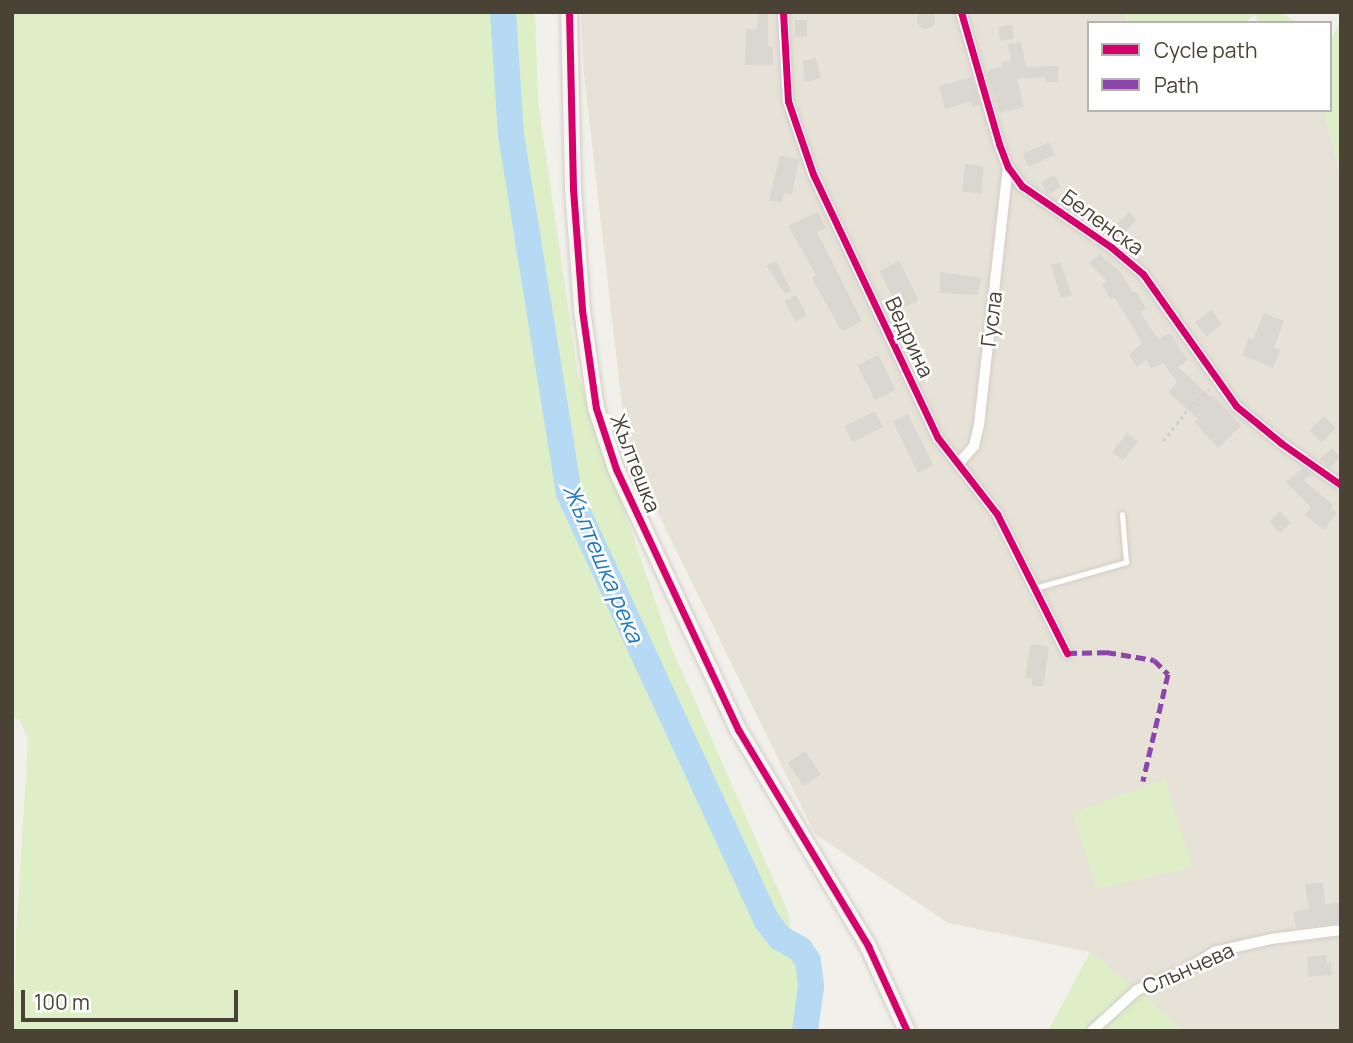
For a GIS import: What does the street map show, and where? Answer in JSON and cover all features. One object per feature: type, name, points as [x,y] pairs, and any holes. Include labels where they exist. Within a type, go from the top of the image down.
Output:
[{"type":"main road","name":"Жълтешка","points":[[569,12],[573,203],[582,310],[596,408],[616,469],[739,731],[868,946],[907,1031]]},
{"type":"street","name":"Ведрина","points":[[783,12],[788,101],[813,174],[938,438],[997,514],[1067,653]]},
{"type":"street","name":"Беленска","points":[[961,12],[1008,167],[1022,186],[1111,247],[1143,274],[1236,406],[1281,443],[1341,485]]},
{"type":"street","name":"Гусла","points":[[958,464],[974,446],[979,425],[1008,167]]},
{"type":"street","name":"Слънчева","points":[[1091,1031],[1137,989],[1184,971],[1214,952],[1272,939],[1341,930]]},
{"type":"lane","points":[[1035,589],[1126,562],[1122,514]]},
{"type":"path","points":[[1163,441],[1192,404],[1219,379]]},
{"type":"shaded area","points":[[581,12],[1125,12],[1125,21],[1087,21],[1087,112],[1324,112],[1341,178],[1341,1031],[1186,1031],[1090,952],[948,923],[815,834],[627,450],[584,74]]},
{"type":"green space","points":[[12,12],[535,12],[538,101],[578,375],[670,644],[787,910],[815,1031],[14,1031],[16,935],[28,739],[19,719],[12,719]]},
{"type":"green space","points":[[1125,12],[1280,12],[1294,21],[1259,21],[1255,15],[1247,21],[1125,21]]},
{"type":"green space","points":[[1341,20],[1341,178],[1324,112],[1332,112],[1332,39]]},
{"type":"green space","points":[[1165,779],[1192,867],[1097,889],[1073,813]]},
{"type":"green space","points":[[1090,952],[1186,1031],[1048,1031]]},
{"type":"building","points":[[926,11],[932,14],[935,20],[932,26],[926,29],[920,26],[917,20],[920,14]]},
{"type":"building","points":[[758,12],[768,12],[768,46],[773,47],[773,65],[745,65],[746,29],[757,29]]},
{"type":"building","points":[[795,20],[807,20],[807,37],[795,37]]},
{"type":"building","points":[[1012,25],[1014,39],[1000,41],[998,27]]},
{"type":"building","points":[[1021,42],[1026,67],[1058,66],[1058,82],[1046,82],[1044,77],[1017,79],[1024,107],[1000,113],[987,73],[990,69],[1003,67],[1002,62],[1011,61],[1008,44]]},
{"type":"building","points":[[816,58],[821,78],[805,82],[803,61]]},
{"type":"building","points":[[972,77],[980,105],[972,107],[971,101],[945,109],[939,86]]},
{"type":"building","points":[[1049,142],[1055,155],[1029,167],[1023,154]]},
{"type":"building","points":[[780,155],[799,160],[792,194],[784,193],[782,202],[769,200]]},
{"type":"building","points":[[965,164],[984,166],[981,194],[962,192]]},
{"type":"building","points":[[1054,175],[1061,187],[1048,195],[1041,182]]},
{"type":"building","points":[[818,212],[826,228],[817,232],[862,321],[846,330],[841,330],[815,284],[812,278],[816,275],[788,226]]},
{"type":"building","points":[[1129,212],[1137,220],[1116,241],[1108,233]]},
{"type":"building","points":[[1100,254],[1121,273],[1133,293],[1136,291],[1146,308],[1140,312],[1158,339],[1170,333],[1188,360],[1178,367],[1211,397],[1213,395],[1241,426],[1218,448],[1194,422],[1198,419],[1168,392],[1177,382],[1163,363],[1151,368],[1146,360],[1137,367],[1129,355],[1142,343],[1115,298],[1110,299],[1102,284],[1107,281],[1089,263]]},
{"type":"building","points":[[776,261],[791,290],[785,294],[766,266]]},
{"type":"building","points":[[899,261],[919,300],[899,310],[879,271]]},
{"type":"building","points":[[1060,262],[1072,295],[1061,298],[1051,265]]},
{"type":"building","points":[[940,272],[981,278],[978,295],[940,293]]},
{"type":"building","points":[[796,295],[807,315],[796,321],[785,301]]},
{"type":"building","points":[[1211,310],[1222,324],[1206,336],[1195,322]]},
{"type":"building","points":[[1264,313],[1284,321],[1274,347],[1281,350],[1273,368],[1242,355],[1249,338],[1253,340]]},
{"type":"building","points":[[878,355],[896,390],[875,400],[858,365]]},
{"type":"building","points":[[875,411],[883,427],[853,442],[845,426]]},
{"type":"building","points":[[908,414],[933,465],[918,473],[893,421]]},
{"type":"building","points":[[1324,416],[1336,428],[1321,443],[1309,431]]},
{"type":"building","points":[[1127,433],[1138,442],[1123,460],[1112,452]]},
{"type":"building","points":[[1332,448],[1341,458],[1329,468],[1320,459]]},
{"type":"building","points":[[1303,468],[1311,474],[1304,480],[1333,505],[1331,508],[1337,513],[1324,530],[1304,515],[1311,507],[1286,482]]},
{"type":"building","points":[[1280,511],[1291,523],[1280,533],[1269,521]]},
{"type":"building","points":[[1034,644],[1049,647],[1043,687],[1032,685],[1032,679],[1025,678],[1030,646]]},
{"type":"building","points":[[805,751],[821,774],[804,786],[788,763]]},
{"type":"building","points":[[1323,883],[1325,904],[1341,902],[1341,922],[1296,928],[1293,912],[1309,909],[1305,884]]},
{"type":"building","points":[[1326,955],[1327,963],[1331,962],[1332,975],[1309,977],[1307,957]]},
{"type":"waterway","name":"Жълтешка река","points":[[503,12],[511,135],[569,493],[766,920],[780,938],[800,949],[808,961],[811,987],[805,1031]]},
{"type":"marked path","points":[[1067,653],[1106,652],[1154,660],[1168,674],[1143,781]]},
{"type":"cycle path","points":[[569,12],[573,189],[582,310],[596,408],[616,469],[739,731],[868,946],[907,1031]]},
{"type":"cycle path","points":[[783,12],[788,101],[813,174],[938,438],[997,514],[1067,653]]},
{"type":"cycle path","points":[[961,12],[999,144],[1008,167],[1022,186],[1111,247],[1143,274],[1236,406],[1281,443],[1341,485]]}]
